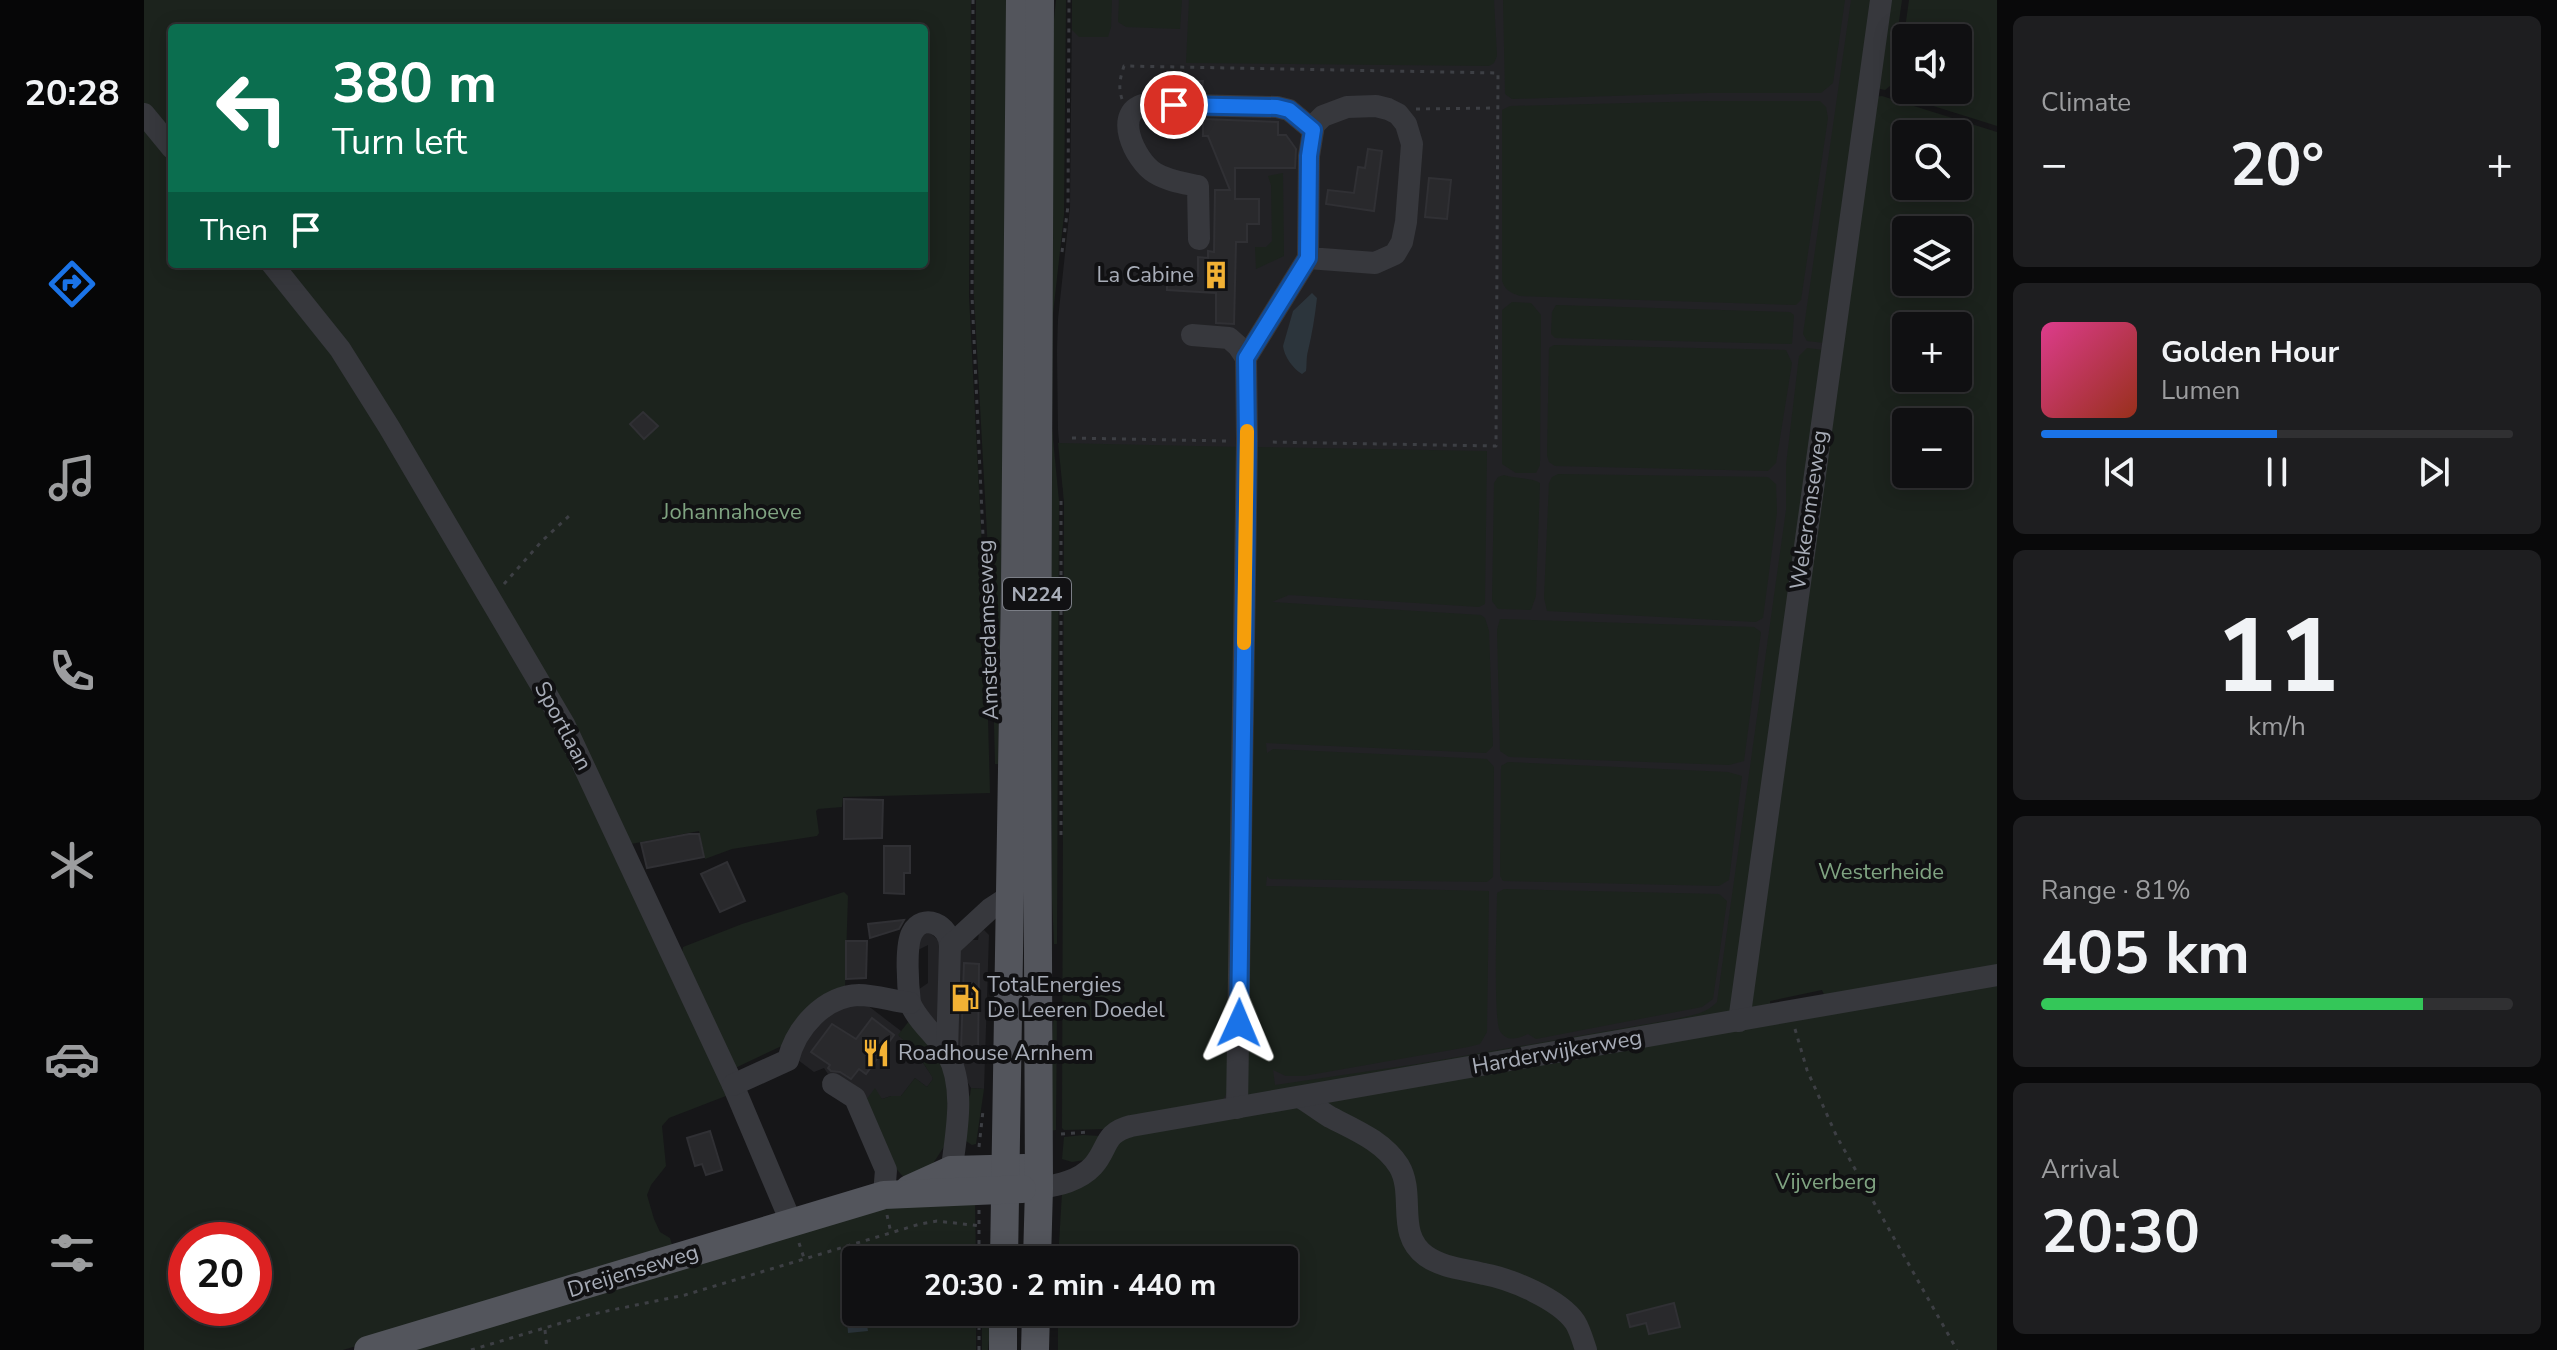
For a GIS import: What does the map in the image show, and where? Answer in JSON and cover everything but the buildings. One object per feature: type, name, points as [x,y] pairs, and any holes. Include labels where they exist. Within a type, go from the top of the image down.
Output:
[{"type":"main road","name":"Amsterdamseweg","points":[[1000,1246],[979,1180],[1010,896],[1020,0]]},
{"type":"main road","name":"Amsterdamseweg","points":[[1037,1246],[1040,0]]},
{"type":"main road","name":"Dreijenseweg","points":[[368,1350],[791,1222],[891,1195],[979,1180],[1039,1178]]},
{"type":"main road","points":[[1003,1326],[1003,1350]]},
{"type":"main road","points":[[1035,1350],[1036,1326]]},
{"type":"street","name":"Wekeromseweg","points":[[1739,1021],[1881,0]]},
{"type":"street","points":[[1199,239],[1198,186],[1165,178],[1144,164],[1136,152],[1129,130],[1132,111],[1148,104],[1277,107],[1289,110],[1313,130]]},
{"type":"street","points":[[1237,1108],[1246,358],[1308,258],[1309,156],[1313,130],[1323,116],[1347,107],[1376,106],[1398,114],[1406,124],[1412,144],[1406,222],[1402,242],[1395,254],[1375,263],[1308,258]]},
{"type":"street","points":[[144,114],[168,143]]},
{"type":"street","name":"Sportlaan","points":[[275,268],[340,349],[579,752],[733,1085],[791,1222]]},
{"type":"street","points":[[1192,335],[1229,338],[1246,358]]},
{"type":"street","points":[[950,946],[990,909],[1010,896]]},
{"type":"street","points":[[947,1054],[950,937],[940,926],[925,923],[913,930],[909,942],[910,1003],[947,1054],[954,1070],[979,1180]]},
{"type":"street","name":"Harderwijkerweg","points":[[1117,1129],[1997,975]]},
{"type":"street","points":[[733,1085],[788,1060],[797,1035],[809,1020],[842,998],[861,995],[910,1003]]},
{"type":"street","points":[[833,1084],[855,1098],[886,1170],[891,1195]]},
{"type":"street","points":[[1300,1097],[1367,1136],[1399,1167],[1406,1193],[1409,1236],[1416,1247],[1436,1261],[1498,1278],[1554,1303],[1575,1322],[1586,1350]]},
{"type":"street","points":[[1039,1178],[1062,1184],[1080,1176],[1096,1162],[1117,1129]]},
{"type":"path","name":"Amsterdamseweg","points":[[973,0],[972,296],[990,691]]},
{"type":"path","points":[[1061,262],[1068,206],[1069,0]]},
{"type":"path","points":[[1072,438],[1496,446],[1498,73],[1124,66],[1120,91],[1132,111]]},
{"type":"path","points":[[1388,109],[1497,108]]},
{"type":"path","points":[[1061,487],[1061,835]]},
{"type":"path","points":[[491,599],[542,541],[569,516]]},
{"type":"path","points":[[1790,1012],[1807,1070],[1837,1137],[1957,1350]]},
{"type":"path","points":[[979,1246],[979,1139],[986,1098]]},
{"type":"path","points":[[1059,1134],[1106,1133],[1117,1129]]},
{"type":"path","name":"Dreijenseweg","points":[[471,1350],[608,1310],[676,1297],[920,1224],[937,1221],[980,1226]]},
{"type":"path","points":[[979,1326],[979,1350]]},
{"type":"path","points":[[545,1328],[547,1350]]},
{"type":"shaded area","points":[[1072,0],[1876,0],[1719,1019],[1101,1119],[1068,1066],[1063,898],[1064,501],[1058,430],[1057,351],[1070,207]]},
{"type":"shaded area","points":[[1312,293],[1317,298],[1306,371],[1302,374],[1290,362],[1283,346],[1293,311]]},
{"type":"shaded area","points":[[984,930],[989,935],[984,1089],[971,1088],[915,992],[928,983],[928,945],[914,952],[916,940],[927,933],[938,940],[978,940],[979,933]]},
{"type":"shaded area","points":[[867,1005],[901,1031],[899,1036],[910,1044],[932,1076],[927,1087],[915,1078],[901,1096],[866,1100],[824,1068],[814,1072],[794,1057],[827,1010]]},
{"type":"shaded area","points":[[847,1326],[867,1326],[868,1331],[848,1333]]},
{"type":"green space","name":"Johannahoeve","points":[[144,0],[971,0],[969,296],[985,607],[990,793],[843,797],[842,807],[816,811],[817,836],[732,849],[705,859],[699,831],[626,845],[593,770],[280,268],[928,268],[928,24],[168,24],[168,137],[144,108]]},
{"type":"green space","points":[[976,0],[1011,0],[998,764],[995,764],[991,607],[974,296]]},
{"type":"green space","points":[[1056,0],[1066,0],[1064,215],[1053,314],[1052,428],[1059,501],[1057,944],[1054,944],[1049,65]]},
{"type":"green space","points":[[1072,0],[1112,0],[1108,37],[1079,37],[1072,30]]},
{"type":"green space","points":[[1119,0],[1182,0],[1180,29],[1126,27],[1118,22]]},
{"type":"green space","points":[[1189,0],[1494,0],[1497,56],[1489,66],[1186,63]]},
{"type":"green space","points":[[1503,0],[1845,0],[1833,83],[1821,93],[1512,99],[1505,94]]},
{"type":"green space","points":[[1851,0],[1876,0],[1825,343],[1807,341],[1803,334]]},
{"type":"green space","points":[[1884,0],[1902,0],[1899,24],[1892,24],[1890,86],[1885,90],[1876,88]]},
{"type":"green space","points":[[1909,0],[1997,0],[1997,126],[1927,104],[1972,104],[1972,24],[1906,24]]},
{"type":"green space","name":"Westerheide","points":[[1882,96],[1892,99],[1892,104],[1908,104],[1959,120],[1892,120],[1892,200],[1972,200],[1972,124],[1997,132],[1997,971],[1827,1001],[1822,990],[1770,1001],[1770,1011],[1751,1010],[1874,97]]},
{"type":"green space","points":[[1820,101],[1826,107],[1828,118],[1801,300],[1796,305],[1520,296],[1507,289],[1502,281],[1502,110],[1510,106]]},
{"type":"green space","points":[[144,121],[168,149],[168,268],[269,268],[314,321],[561,725],[731,1094],[669,1118],[662,1126],[666,1166],[647,1195],[660,1232],[670,1238],[674,1251],[343,1350],[144,1350]]},
{"type":"green space","points":[[1283,173],[1284,256],[1256,269],[1255,247],[1266,247],[1272,241],[1271,185],[1268,176]]},
{"type":"green space","points":[[1512,302],[1531,303],[1541,315],[1540,465],[1536,473],[1516,473],[1502,464],[1502,310]]},
{"type":"green space","points":[[1556,305],[1790,312],[1794,315],[1792,344],[1555,338],[1551,334],[1552,312]]},
{"type":"green space","points":[[1554,345],[1786,350],[1792,363],[1776,463],[1768,471],[1555,466],[1549,462],[1547,455],[1549,348]]},
{"type":"green space","points":[[1807,348],[1824,350],[1736,1008],[1726,1017],[1248,1095],[1243,1086],[1252,447],[1487,451],[1485,604],[1479,607],[1289,595],[1272,602],[1481,615],[1489,631],[1493,746],[1486,753],[1266,743],[1267,753],[1273,749],[1487,759],[1494,767],[1493,877],[1487,882],[1270,879],[1267,876],[1266,886],[1489,891],[1487,1032],[1480,1044],[1468,1047],[1304,1076],[1286,1076],[1273,1070],[1275,1085],[1670,1020],[1702,1012],[1717,1002],[1786,510],[1786,465],[1799,356]]},
{"type":"green space","points":[[1058,443],[1242,447],[1231,1085],[1223,1100],[1107,1129],[1062,1128],[1064,501]]},
{"type":"green space","points":[[1558,474],[1768,477],[1776,484],[1777,512],[1763,618],[1756,622],[1547,611],[1544,598],[1549,483]]},
{"type":"green space","points":[[1504,475],[1540,483],[1536,596],[1531,610],[1498,609],[1492,601],[1494,483]]},
{"type":"green space","points":[[1500,619],[1754,627],[1761,632],[1744,761],[1729,765],[1509,757],[1500,751],[1497,630]]},
{"type":"green space","points":[[1508,762],[1728,772],[1742,776],[1729,880],[1719,886],[1503,881],[1500,876],[1501,766]]},
{"type":"green space","points":[[1504,889],[1719,894],[1727,901],[1713,999],[1702,1007],[1536,1039],[1528,1034],[1517,1038],[1506,1037],[1500,1031],[1498,1022],[1496,988],[1497,893]]},
{"type":"green space","points":[[844,892],[848,896],[845,989],[788,1043],[731,1070],[682,953],[683,947],[742,924]]},
{"type":"green space","name":"Vijverberg","points":[[1997,980],[1997,1350],[1058,1350],[1058,1326],[1298,1326],[1298,1246],[1059,1246],[1062,1193],[1117,1138]]},
{"type":"green space","points":[[1054,1011],[1057,1011],[1056,1130],[1049,1131],[1050,1066]]},
{"type":"green space","points":[[909,1021],[922,1030],[948,1072],[947,1142],[932,1165],[907,1179],[888,1155],[866,1100],[875,1088],[882,1099],[901,1096],[915,1078],[927,1087],[933,1079],[898,1035]]},
{"type":"green space","points":[[971,1088],[984,1089],[976,1144],[972,1145],[966,1141],[965,1103]]},
{"type":"green space","points":[[1101,1136],[1085,1160],[1072,1162],[1062,1159],[1064,1137]]},
{"type":"green space","points":[[975,1200],[976,1246],[842,1246],[842,1326],[976,1326],[976,1350],[392,1350],[878,1205]]},
{"type":"green space","points":[[982,1326],[991,1326],[988,1350],[982,1350]]},
{"type":"slow traffic","points":[[1244,643],[1247,431]]},
{"type":"place","name":"La Cabine","points":[[1216,275]]},
{"type":"place","name":"TotalEnergies De Leeren Doedel","points":[[965,998]]},
{"type":"place","name":"Roadhouse Arnhem","points":[[876,1053]]},
{"type":"route","points":[[1174,105],[1277,107],[1289,110],[1313,130],[1309,156],[1308,258],[1246,358],[1239,1023]]}]
